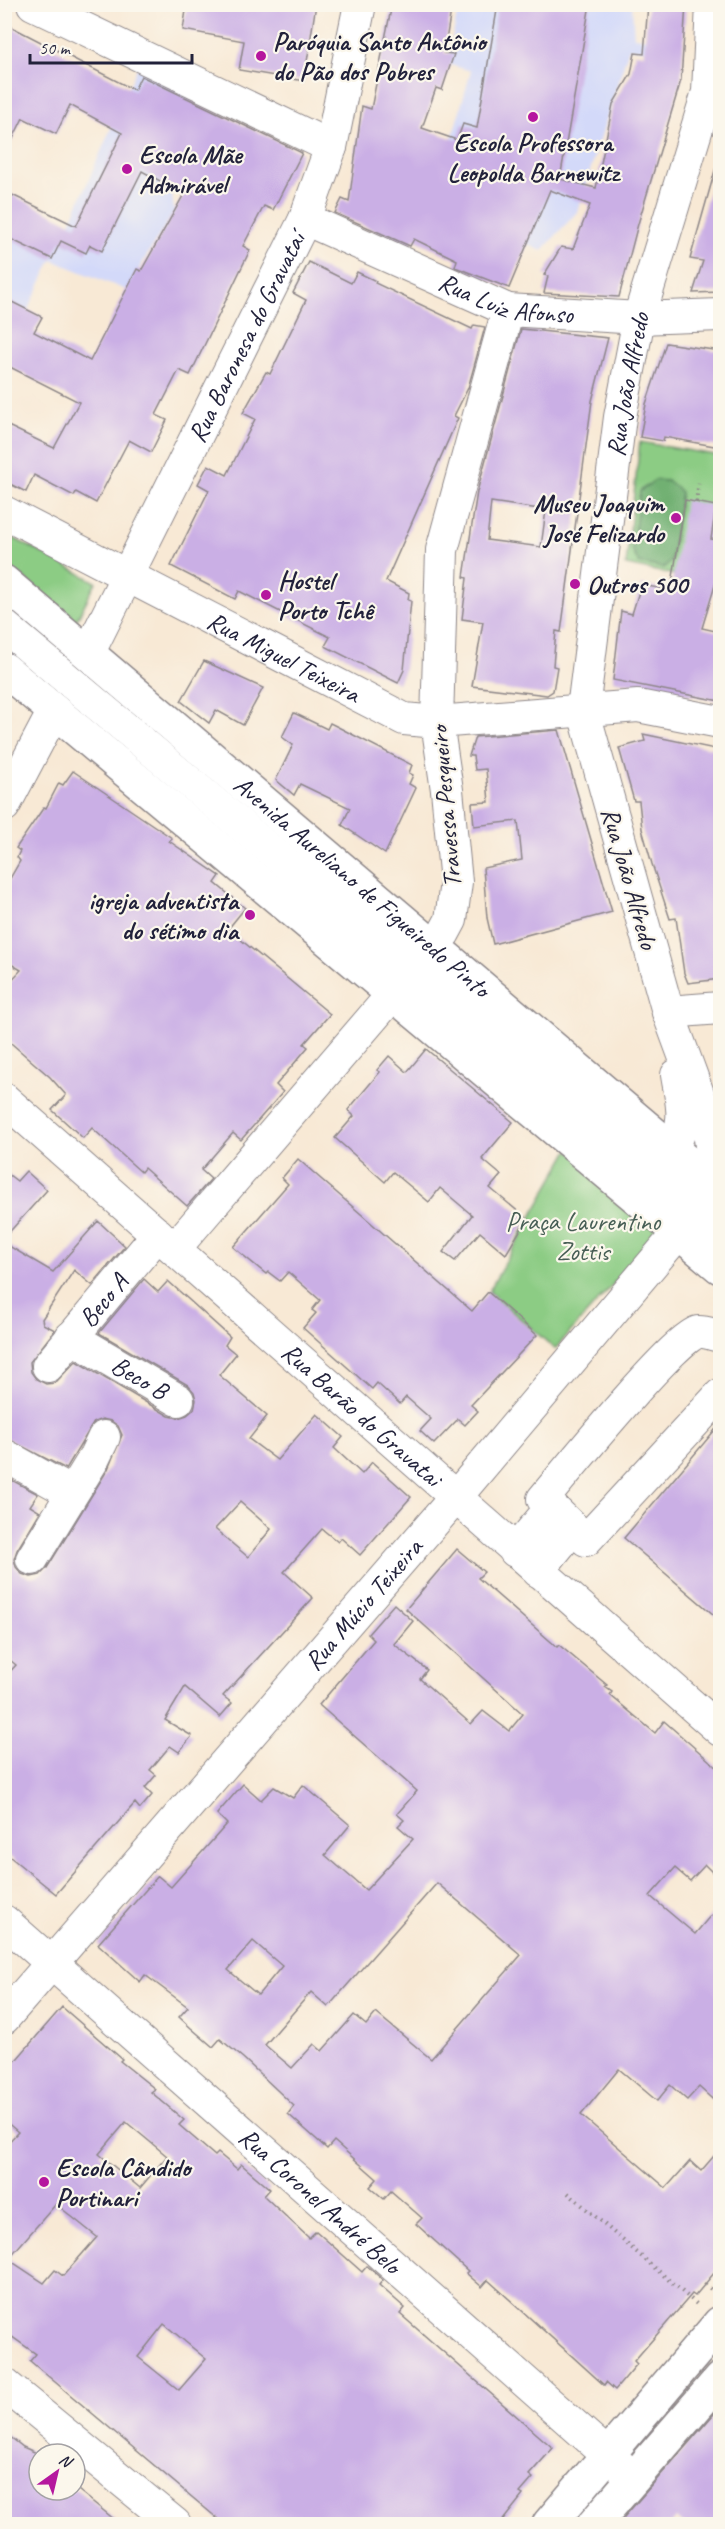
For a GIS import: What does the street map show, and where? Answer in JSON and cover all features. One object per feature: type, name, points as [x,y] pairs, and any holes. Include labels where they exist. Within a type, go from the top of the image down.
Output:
[{"type":"main road","name":"Avenida Aureliano de Figueiredo Pinto","points":[[4,582],[89,652],[413,970],[708,1209]]},
{"type":"main road","name":"Avenida Aureliano de Figueiredo Pinto","points":[[4,669],[54,711],[413,970],[672,1149],[708,1209],[720,1267]]},
{"type":"main road","points":[[549,2524],[720,2324]]},
{"type":"main road","points":[[594,2524],[720,2379]]},
{"type":"street","points":[[33,4],[331,147]]},
{"type":"street","name":"Rua Baronesa do Gravataí","points":[[89,652],[305,219],[331,147],[360,4]]},
{"type":"street","name":"Rua João Alfredo","points":[[708,1209],[707,1118],[668,1012],[583,710],[620,417],[639,318],[708,92],[712,4]]},
{"type":"street","name":"Rua Luiz Afonso","points":[[305,219],[508,310],[639,318],[720,315]]},
{"type":"street","name":"Travessa Pesqueiro","points":[[166,1241],[413,970],[451,920],[456,882],[447,790],[437,722],[442,550],[508,310]]},
{"type":"street","name":"Rua Miguel Teixeira","points":[[4,512],[404,718],[437,722],[638,706],[720,722]]},
{"type":"street","points":[[4,626],[413,970]]},
{"type":"street","points":[[4,806],[54,711]]},
{"type":"street","points":[[668,1012],[720,1008]]},
{"type":"street","name":"Rua João Alfredo","points":[[668,1012],[684,1121],[681,1134],[672,1149]]},
{"type":"street","name":"Rua Barão do Gravatai","points":[[4,1099],[720,1730]]},
{"type":"street","name":"Rua Múcio Teixeira","points":[[4,2018],[708,1209]]},
{"type":"street","name":"Beco A","points":[[48,1366],[71,1337],[166,1241]]},
{"type":"street","points":[[720,1336],[699,1332],[687,1338],[663,1360],[543,1499],[586,1540],[720,1395]]},
{"type":"street","name":"Beco B","points":[[71,1337],[178,1400]]},
{"type":"street","points":[[32,1559],[104,1437]]},
{"type":"street","points":[[4,1455],[72,1493]]},
{"type":"street","points":[[526,1561],[562,1518]]},
{"type":"street","name":"Rua Coronel André Belo","points":[[4,1921],[52,1961],[634,2478]]},
{"type":"street","points":[[4,2384],[175,2524]]},
{"type":"path","points":[[696,502],[699,481]]},
{"type":"path","points":[[568,2193],[720,2324]]},
{"type":"path","points":[[705,2284],[720,2298]]},
{"type":"shaded area","name":"Escola Professora Leopolda Barnewitz","points":[[459,5],[632,5],[634,37],[682,41],[681,55],[629,48],[577,212],[542,251],[525,243],[445,163],[471,71],[447,64]]},
{"type":"shaded area","name":"Escola Mãe Admirável","points":[[141,59],[193,98],[163,160],[171,187],[174,211],[126,290],[52,260],[5,357],[4,197],[70,223]]},
{"type":"green space","name":"Museu Joaquim José Felizardo","points":[[640,442],[720,456],[720,584],[626,565]]},
{"type":"green space","points":[[655,480],[668,481],[681,492],[671,561],[664,568],[639,563],[632,550],[640,491]]},
{"type":"green space","points":[[4,533],[96,582],[76,621],[5,563]]},
{"type":"green space","name":"Praça Laurentino Zottis","points":[[569,1150],[663,1229],[555,1349],[489,1291]]},
{"type":"building","name":"Paróquia Santo Antônio do Pão dos Pobres","points":[[187,4],[316,4],[304,81],[239,70],[244,41],[183,30]]},
{"type":"building","points":[[392,4],[452,4],[444,53],[454,54],[442,90],[436,88],[422,128],[457,140],[463,124],[477,128],[498,4],[590,4],[560,179],[596,188],[613,104],[631,74],[635,53],[644,54],[648,4],[686,4],[681,80],[619,297],[544,293],[548,276],[544,275],[561,247],[573,249],[590,205],[550,190],[509,288],[455,267],[457,260],[414,239],[410,246],[335,213],[342,199],[349,202],[362,106],[371,109]]},
{"type":"building","points":[[4,23],[134,90],[141,76],[302,153],[273,210],[264,206],[243,246],[250,250],[190,375],[179,370],[156,415],[167,420],[151,452],[129,440],[96,503],[76,492],[74,496],[34,475],[26,492],[4,481],[4,424],[54,448],[79,402],[4,364],[4,298],[42,317],[34,332],[90,361],[137,269],[141,271],[184,194],[142,171],[102,251],[90,245],[86,253],[61,241],[52,259],[4,236],[4,191],[76,226],[122,133],[70,105],[56,134],[23,118],[4,157]]},
{"type":"building","points":[[716,167],[720,168],[720,292],[693,293],[703,261],[690,259]]},
{"type":"building","points":[[309,262],[351,283],[357,272],[376,281],[375,283],[472,329],[474,325],[485,327],[468,388],[454,416],[458,418],[386,581],[409,593],[408,600],[411,601],[404,670],[398,683],[325,646],[330,637],[239,591],[235,599],[171,566],[209,490],[198,484],[208,465],[227,475],[255,419],[243,413],[266,372],[270,374],[306,300],[293,293]]},
{"type":"building","points":[[521,329],[608,338],[592,401],[561,632],[556,631],[553,666],[557,667],[553,691],[547,695],[472,686],[483,622],[462,619],[467,578],[464,577],[477,492]],"holes":[[[491,502],[546,510],[541,547],[487,540]]]},
{"type":"building","points":[[666,343],[720,351],[720,447],[664,437],[663,441],[640,437],[646,404]]},
{"type":"building","points":[[685,500],[716,506],[711,539],[720,540],[720,569],[702,628],[720,632],[720,701],[613,680],[621,611],[632,614],[641,585],[671,590]]},
{"type":"building","points":[[204,661],[263,688],[243,725],[216,710],[209,723],[181,701]]},
{"type":"building","points":[[294,713],[327,729],[330,723],[412,765],[409,773],[413,775],[409,784],[416,788],[385,854],[342,825],[350,808],[300,784],[294,795],[276,780],[293,745],[282,737]]},
{"type":"building","points":[[559,730],[612,912],[493,944],[487,918],[483,868],[522,860],[518,821],[474,826],[472,803],[489,802],[486,769],[475,770],[473,756],[469,756],[475,737]]},
{"type":"building","points":[[643,734],[720,750],[720,775],[718,775],[720,979],[688,983],[684,973],[676,918],[670,919],[642,829],[639,801],[634,801],[619,748],[645,741]]},
{"type":"building","points":[[73,771],[172,838],[169,841],[220,876],[215,883],[245,908],[228,929],[330,1014],[304,1044],[308,1047],[276,1085],[283,1092],[241,1140],[233,1133],[201,1170],[211,1179],[187,1206],[144,1168],[141,1172],[92,1128],[83,1138],[52,1110],[66,1095],[50,1077],[4,1037],[4,988],[21,970],[4,960],[4,889],[20,861],[17,857],[20,851],[16,848],[44,807],[46,808],[59,783],[63,785]]},
{"type":"building","points":[[426,1049],[513,1122],[482,1159],[501,1175],[490,1188],[527,1219],[506,1254],[480,1232],[455,1261],[443,1252],[472,1215],[440,1188],[429,1202],[393,1172],[385,1182],[335,1138],[354,1116],[348,1110],[380,1072],[377,1070],[389,1056],[407,1072]]},
{"type":"building","points":[[298,1159],[472,1311],[488,1292],[537,1335],[471,1405],[478,1411],[465,1425],[458,1419],[434,1444],[420,1431],[431,1419],[406,1397],[400,1404],[377,1383],[372,1389],[303,1328],[316,1313],[312,1310],[320,1300],[288,1272],[280,1281],[268,1272],[266,1274],[233,1247],[288,1184],[282,1178]]},
{"type":"building","points":[[4,1171],[17,1181],[26,1171],[47,1190],[4,1238]]},
{"type":"building","points":[[98,1221],[125,1246],[92,1285],[74,1270],[42,1319],[43,1324],[55,1330],[30,1362],[31,1372],[36,1379],[46,1384],[55,1383],[76,1361],[169,1416],[178,1418],[187,1415],[194,1409],[196,1400],[194,1392],[188,1385],[99,1333],[144,1279],[158,1292],[168,1281],[230,1337],[225,1345],[236,1354],[219,1375],[267,1416],[249,1439],[277,1460],[317,1414],[343,1437],[334,1448],[362,1474],[372,1462],[411,1497],[360,1555],[341,1538],[338,1542],[322,1529],[284,1572],[313,1598],[223,1696],[232,1703],[220,1717],[185,1687],[165,1720],[192,1736],[179,1752],[170,1746],[150,1770],[156,1775],[145,1788],[152,1795],[140,1809],[135,1803],[56,1894],[4,1852],[4,1678],[16,1665],[4,1655],[4,1476],[38,1494],[30,1506],[40,1512],[14,1559],[16,1567],[22,1574],[31,1577],[40,1575],[47,1568],[108,1469],[122,1435],[118,1426],[111,1421],[102,1419],[94,1422],[66,1469],[4,1437],[4,1243],[53,1272]],"holes":[[[240,1502],[271,1529],[248,1557],[215,1529]]]},
{"type":"building","points":[[720,1424],[720,1620],[624,1538]]},
{"type":"building","points":[[457,1549],[484,1572],[478,1578],[557,1647],[559,1645],[607,1685],[605,1687],[612,1692],[610,1695],[655,1733],[664,1721],[720,1770],[720,1880],[705,1865],[690,1881],[675,1868],[650,1896],[695,1934],[711,1915],[720,1923],[720,2106],[699,2087],[687,2100],[670,2085],[657,2101],[619,2069],[581,2115],[666,2188],[690,2161],[701,2171],[720,2149],[720,2266],[695,2296],[692,2294],[634,2361],[637,2364],[615,2390],[606,2382],[604,2385],[488,2280],[482,2287],[466,2273],[468,2271],[416,2224],[422,2218],[391,2191],[384,2199],[370,2187],[377,2179],[334,2141],[327,2149],[288,2114],[294,2106],[243,2058],[220,2039],[213,2047],[191,2028],[179,2017],[188,2007],[145,1975],[140,1982],[98,1944],[158,1876],[171,1887],[227,1824],[217,1814],[243,1784],[261,1800],[274,1787],[293,1798],[303,1785],[350,1825],[325,1855],[366,1890],[413,1839],[398,1826],[404,1820],[397,1814],[417,1791],[319,1705],[374,1640],[368,1634],[394,1604],[413,1621],[394,1644],[427,1670],[420,1679],[471,1724],[483,1711],[509,1731],[523,1714],[406,1609]],"holes":[[[437,1883],[521,1955],[431,2059],[376,2013],[366,2025],[354,2015],[322,2051],[314,2044],[292,2068],[265,2045],[311,1992],[328,2007]],[[253,1941],[282,1966],[258,1995],[228,1970]]]},
{"type":"building","points":[[62,2007],[122,2059],[120,2061],[155,2089],[151,2092],[184,2120],[179,2125],[215,2156],[218,2153],[237,2169],[241,2164],[270,2189],[264,2196],[309,2238],[316,2231],[362,2272],[367,2266],[383,2280],[379,2285],[405,2308],[400,2314],[553,2448],[529,2475],[533,2478],[520,2493],[523,2495],[500,2524],[224,2524],[30,2361],[36,2354],[4,2331],[4,2147],[18,2132],[4,2120],[4,2074]],"holes":[[[126,2122],[167,2156],[140,2188],[99,2154]],[[56,2204],[97,2237],[63,2276],[55,2270],[44,2283],[8,2259]],[[164,2324],[206,2359],[179,2390],[138,2357]]]},
{"type":"building","points":[[720,2407],[720,2524],[683,2524],[675,2518],[670,2524],[618,2524]]},
{"type":"building","points":[[4,2432],[27,2449],[27,2502],[87,2502],[87,2497],[120,2524],[4,2524]]},
{"type":"place","name":"Paróquia Santo Antônio do Pão dos Pobres","points":[[261,56]]},
{"type":"place","name":"Escola Professora Leopolda Barnewitz","points":[[533,117]]},
{"type":"place","name":"Escola Mãe Admirável","points":[[127,169]]},
{"type":"place","name":"Museu Joaquim José Felizardo","points":[[676,518]]},
{"type":"place","name":"Outros 500","points":[[575,584]]},
{"type":"place","name":"Hostel Porto Tchê","points":[[266,595]]},
{"type":"place","name":"igreja adventista do sétimo dia","points":[[250,915]]},
{"type":"place","name":"Escola Cândido Portinari","points":[[44,2182]]}]
